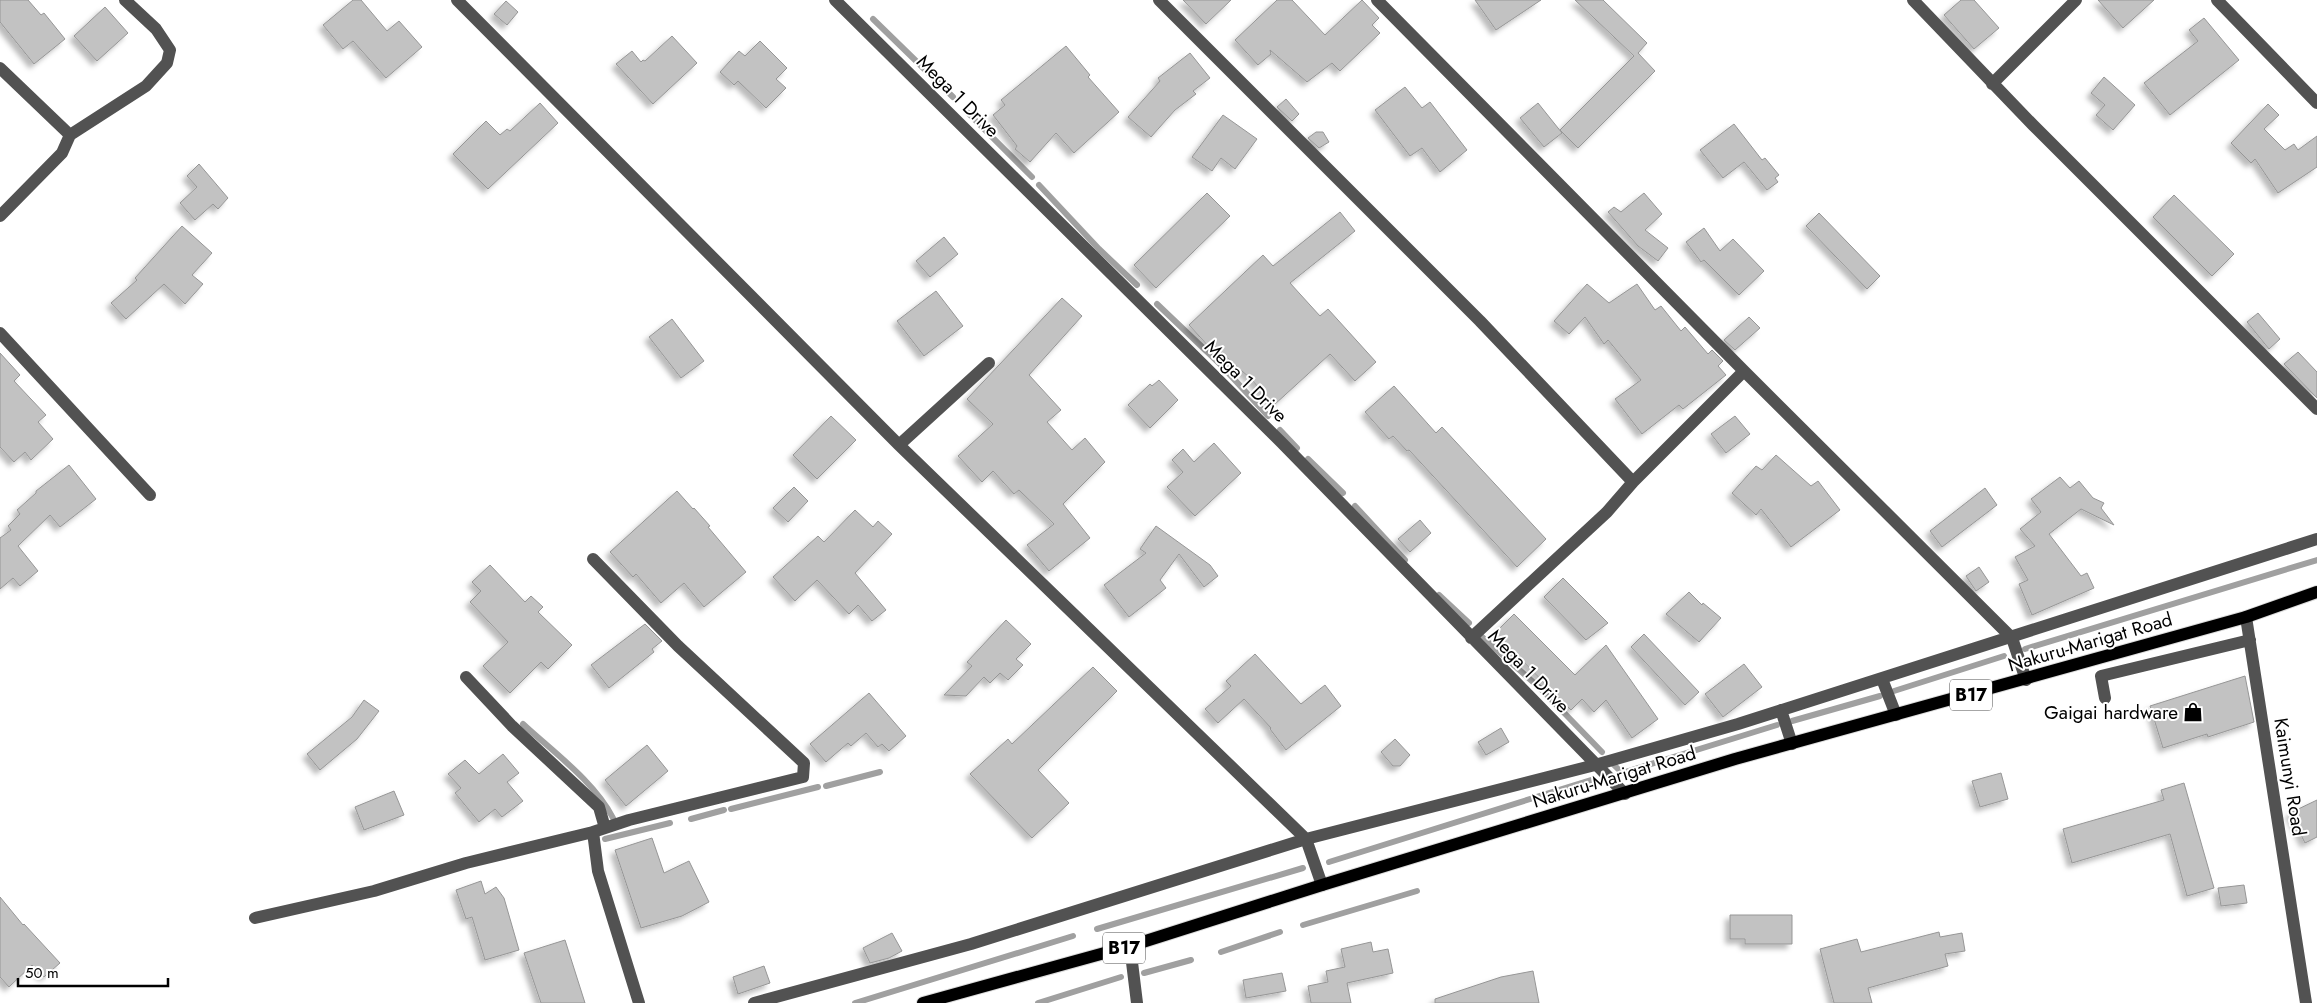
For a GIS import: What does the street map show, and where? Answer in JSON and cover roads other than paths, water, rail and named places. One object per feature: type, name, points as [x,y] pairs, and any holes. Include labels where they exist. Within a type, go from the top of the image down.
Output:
[{"type":"main road","name":"Nakuru-Marigat Road","points":[[923,1003],[1130,946],[1322,885],[1792,744],[2246,617],[2317,592]]},
{"type":"street","points":[[0,216],[62,153],[70,135],[146,86],[167,63],[170,50],[156,30],[125,0]]},
{"type":"street","points":[[457,0],[899,445],[1306,839],[1322,885]]},
{"type":"street","name":"Mega 1 Drive","points":[[835,0],[1281,442],[1625,794]]},
{"type":"street","points":[[1159,0],[1480,321],[1633,482]]},
{"type":"street","points":[[1376,0],[2012,638],[2026,680]]},
{"type":"street","points":[[1913,0],[1992,84],[2317,409]]},
{"type":"street","points":[[1992,84],[2076,0]]},
{"type":"street","points":[[2216,0],[2317,103]]},
{"type":"street","points":[[0,68],[70,135]]},
{"type":"street","points":[[0,333],[150,495]]},
{"type":"street","points":[[899,445],[990,363]]},
{"type":"street","points":[[1471,638],[1607,512],[1633,482],[1744,371]]},
{"type":"street","points":[[754,1003],[971,944],[1306,839],[1595,765],[1781,710],[2317,540]]},
{"type":"street","points":[[254,918],[374,891],[466,863],[803,777],[804,763],[678,646],[594,559]]},
{"type":"street","name":"Kaimunyi Road","points":[[2246,617],[2306,1003]]},
{"type":"street","points":[[2105,698],[2101,676],[2250,640]]},
{"type":"street","points":[[466,678],[512,726],[599,807],[598,871],[640,1003]]},
{"type":"street","points":[[1882,679],[1896,715]]},
{"type":"street","points":[[1781,710],[1792,744]]},
{"type":"street","points":[[1130,946],[1137,1003]]},
{"type":"waterway","points":[[873,19],[953,97]]},
{"type":"waterway","points":[[968,113],[1032,177]]},
{"type":"waterway","points":[[1039,185],[1099,249],[1137,285]]},
{"type":"waterway","points":[[1157,304],[1220,364],[1268,416]]},
{"type":"waterway","points":[[1280,430],[1297,448]]},
{"type":"waterway","points":[[1308,459],[1343,493]]},
{"type":"waterway","points":[[1355,506],[1405,560]]},
{"type":"waterway","points":[[2025,649],[2317,560]]},
{"type":"waterway","points":[[1439,595],[1469,623]]},
{"type":"waterway","points":[[1481,636],[1542,690],[1602,752]]},
{"type":"waterway","points":[[1894,691],[2004,656]]},
{"type":"waterway","points":[[1792,721],[1880,696]]},
{"type":"waterway","points":[[523,724],[584,780],[605,805],[613,818]]},
{"type":"waterway","points":[[1613,764],[1622,773],[1777,725]]},
{"type":"waterway","points":[[826,786],[880,772]]},
{"type":"waterway","points":[[1329,862],[1591,780]]},
{"type":"waterway","points":[[731,809],[818,787]]},
{"type":"waterway","points":[[691,819],[724,810]]},
{"type":"waterway","points":[[605,839],[670,823]]},
{"type":"waterway","points":[[1097,929],[1303,868]]},
{"type":"waterway","points":[[1303,925],[1417,891]]},
{"type":"waterway","points":[[1221,952],[1280,932]]},
{"type":"waterway","points":[[855,1003],[1073,936]]},
{"type":"waterway","points":[[1144,973],[1191,960]]},
{"type":"waterway","points":[[1038,1003],[1121,977]]},
{"type":"place","name":"Gaigai hardware","points":[[2193,712]]}]
